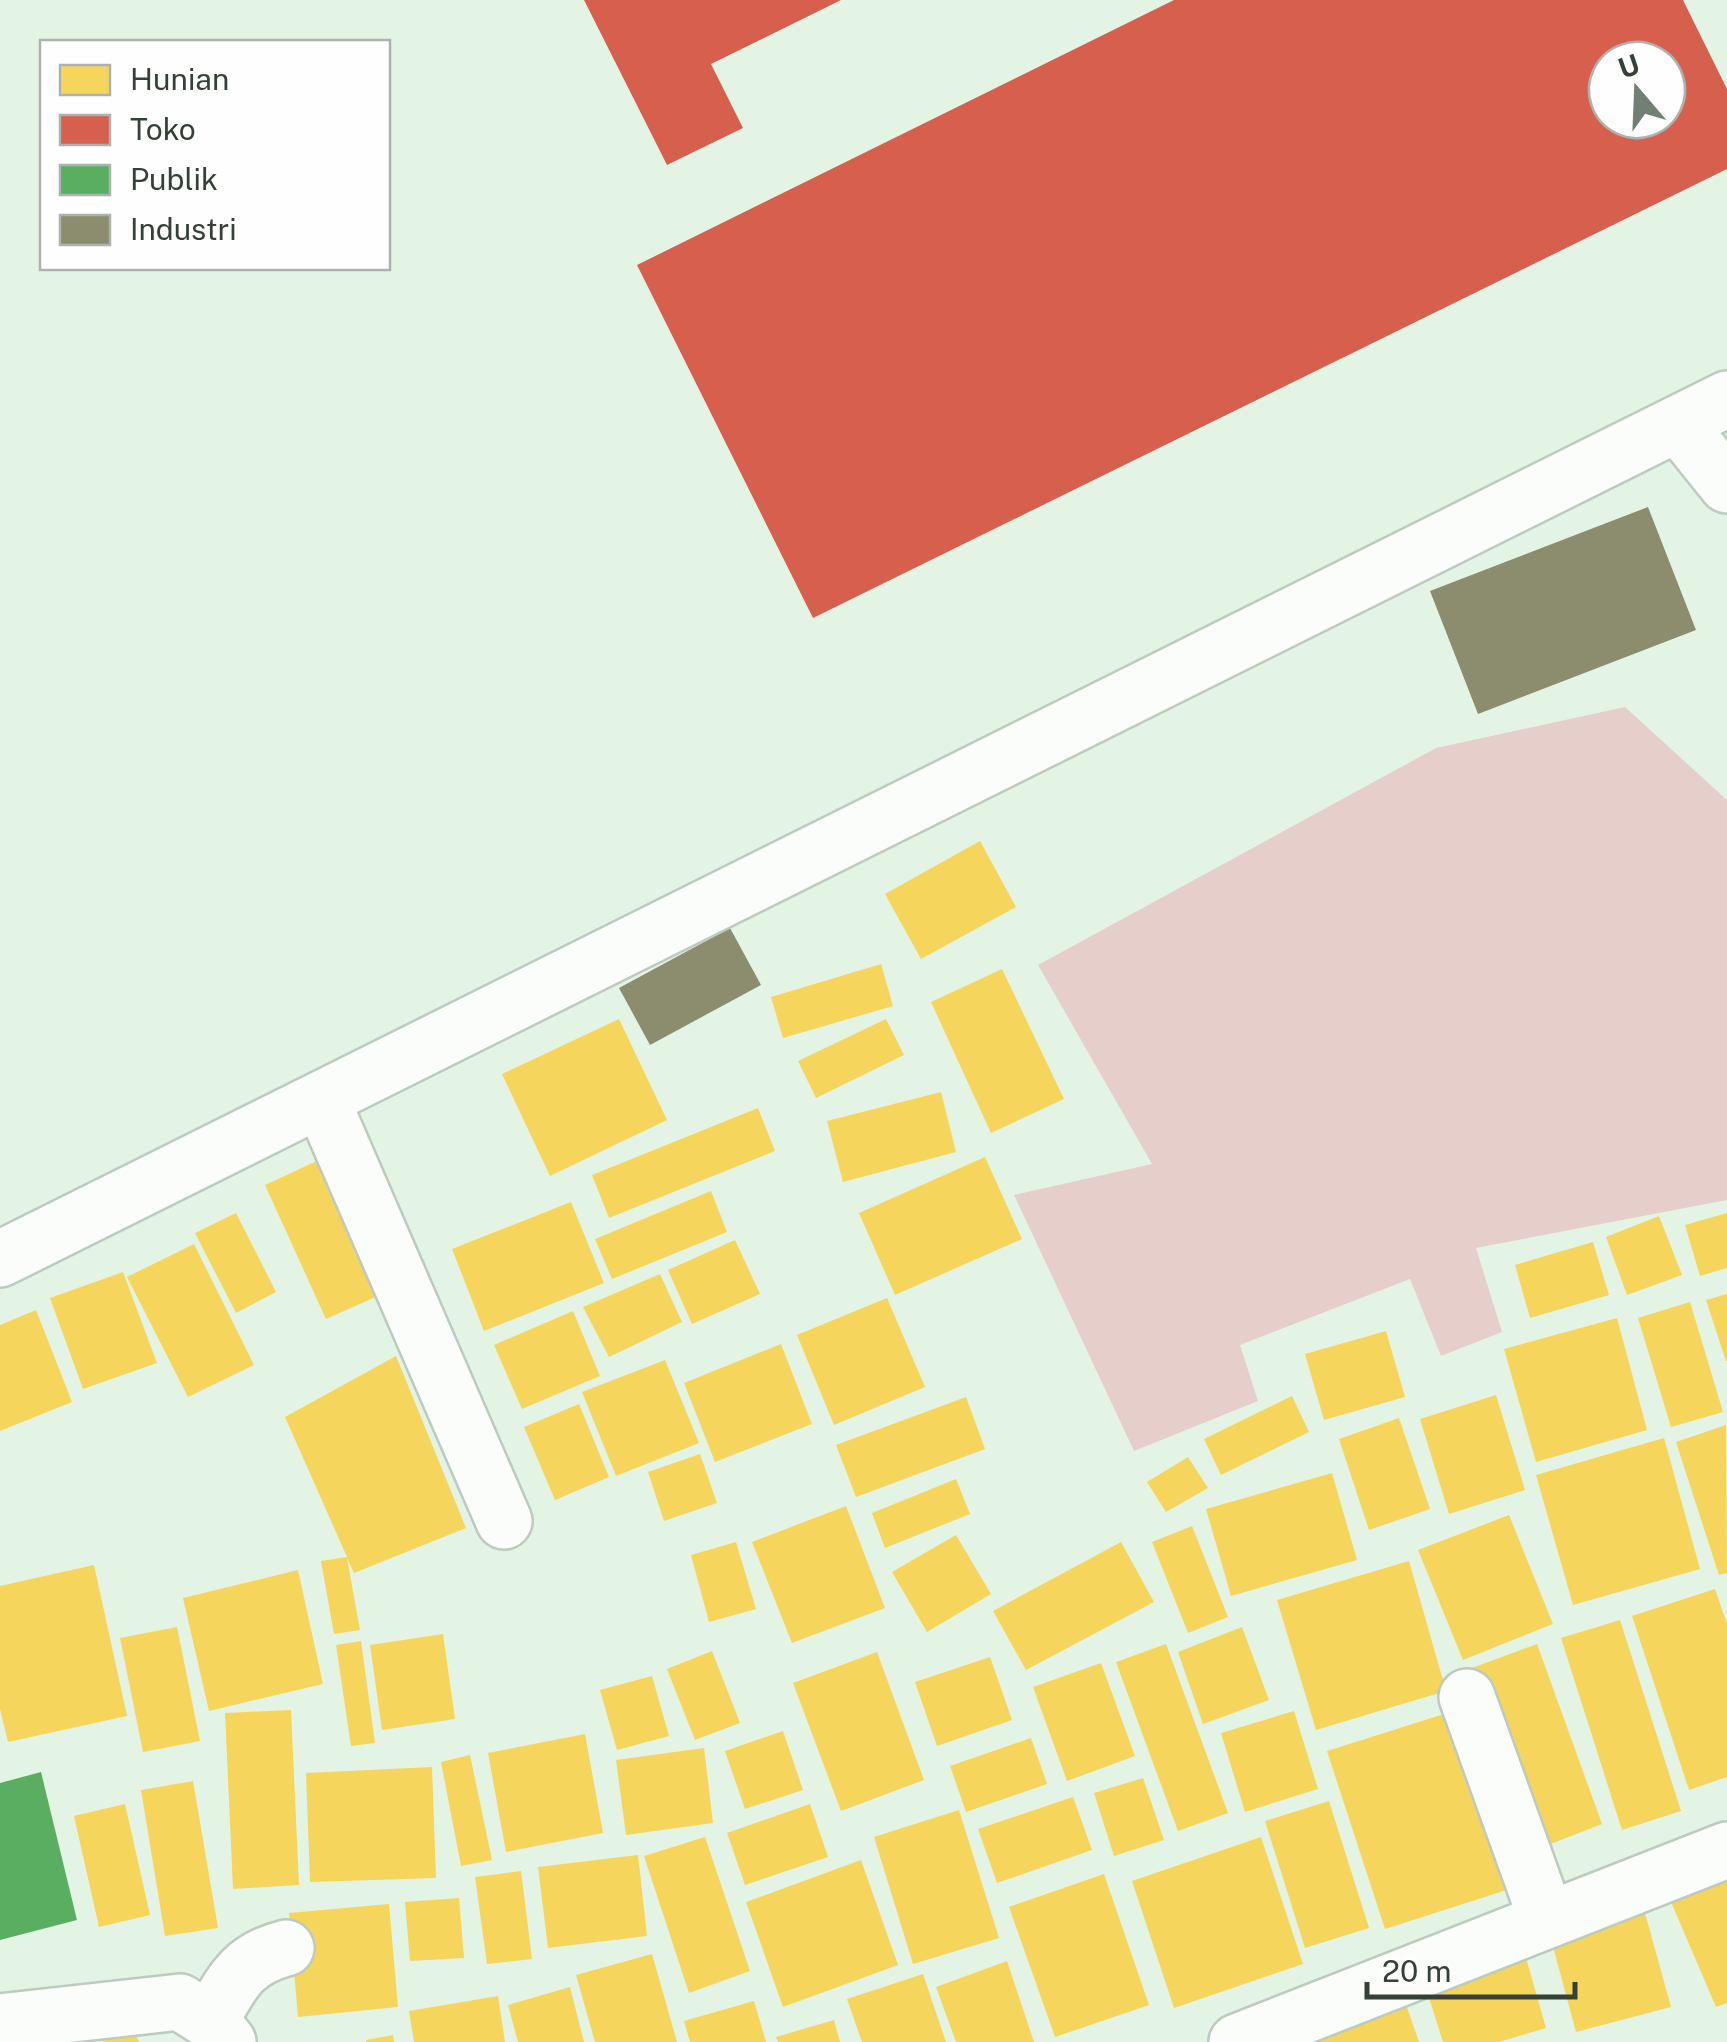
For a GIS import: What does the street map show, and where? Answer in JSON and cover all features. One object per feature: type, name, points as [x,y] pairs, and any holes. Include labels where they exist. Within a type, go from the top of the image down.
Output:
[{"type":"street","points":[[0,1260],[1727,399]]},
{"type":"street","points":[[1678,424],[1727,485]]},
{"type":"street","points":[[322,1101],[504,1521]]},
{"type":"street","points":[[1466,1697],[1547,1920]]},
{"type":"street","points":[[1236,2042],[1727,1850]]},
{"type":"street","points":[[0,2022],[180,2002],[219,2031],[244,1966],[257,1957],[286,1948]]},
{"type":"shaded area","points":[[1625,707],[1727,800],[1727,1200],[1476,1248],[1502,1332],[1441,1356],[1410,1279],[1240,1345],[1258,1401],[1134,1451],[1014,1195],[1152,1164],[1038,965],[1436,748]]},
{"type":"building: Hunian","points":[[980,841],[1016,907],[921,959],[885,894]]},
{"type":"building: Hunian","points":[[881,964],[893,1006],[783,1038],[771,997]]},
{"type":"building: Hunian","points":[[1002,969],[1064,1099],[991,1133],[931,1002]]},
{"type":"building: Hunian","points":[[619,1019],[667,1120],[550,1176],[502,1074]]},
{"type":"building: Hunian","points":[[886,1019],[904,1055],[816,1098],[798,1061]]},
{"type":"building: Hunian","points":[[941,1092],[956,1152],[843,1182],[827,1121]]},
{"type":"building: Hunian","points":[[758,1108],[775,1151],[609,1218],[592,1175]]},
{"type":"building: Hunian","points":[[985,1157],[1022,1239],[895,1295],[859,1213]]},
{"type":"building: Hunian","points":[[319,1160],[380,1295],[326,1319],[265,1185]]},
{"type":"building: Hunian","points":[[711,1191],[727,1232],[612,1279],[595,1239]]},
{"type":"building: Hunian","points":[[571,1202],[604,1283],[484,1331],[452,1249]]},
{"type":"building: Hunian","points":[[236,1213],[276,1292],[236,1313],[195,1233]]},
{"type":"building: Hunian","points":[[1727,1213],[1727,1268],[1700,1276],[1685,1225]]},
{"type":"building: Hunian","points":[[1659,1216],[1682,1275],[1627,1295],[1606,1237]]},
{"type":"building: Hunian","points":[[735,1240],[760,1294],[692,1324],[668,1270]]},
{"type":"building: Hunian","points":[[1593,1242],[1609,1295],[1530,1318],[1515,1265]]},
{"type":"building: Hunian","points":[[194,1244],[254,1365],[188,1397],[127,1277]]},
{"type":"building: Hunian","points":[[123,1272],[157,1363],[83,1389],[50,1298]]},
{"type":"building: Hunian","points":[[660,1274],[682,1322],[609,1357],[583,1307]]},
{"type":"building: Hunian","points":[[1727,1294],[1727,1361],[1726,1361],[1706,1300]]},
{"type":"building: Hunian","points":[[887,1298],[925,1387],[834,1425],[797,1335]]},
{"type":"building: Hunian","points":[[1690,1302],[1723,1412],[1671,1427],[1638,1318]]},
{"type":"building: Hunian","points":[[36,1310],[72,1402],[0,1431],[0,1325]]},
{"type":"building: Hunian","points":[[573,1311],[600,1376],[522,1409],[494,1345]]},
{"type":"building: Hunian","points":[[1617,1318],[1647,1430],[1536,1462],[1504,1349]]},
{"type":"building: Hunian","points":[[1386,1331],[1405,1397],[1324,1420],[1305,1354]]},
{"type":"building: Hunian","points":[[781,1344],[812,1424],[715,1462],[684,1383]]},
{"type":"building: Hunian","points":[[396,1356],[466,1528],[354,1573],[347,1558],[360,1630],[334,1634],[321,1561],[347,1557],[285,1417]]},
{"type":"building: Hunian","points":[[665,1360],[699,1443],[616,1476],[582,1392]]},
{"type":"building: Hunian","points":[[1496,1395],[1525,1490],[1449,1514],[1420,1419]]},
{"type":"building: Hunian","points":[[1292,1396],[1309,1432],[1221,1475],[1204,1439]]},
{"type":"building: Hunian","points":[[966,1397],[985,1449],[856,1497],[836,1445]]},
{"type":"building: Hunian","points":[[579,1404],[609,1477],[555,1500],[524,1427]]},
{"type":"building: Hunian","points":[[1399,1418],[1430,1509],[1369,1530],[1339,1439]]},
{"type":"building: Hunian","points":[[1726,1425],[1727,1573],[1719,1575],[1676,1442]]},
{"type":"building: Hunian","points":[[1664,1438],[1700,1569],[1573,1605],[1536,1475]]},
{"type":"building: Hunian","points":[[700,1454],[717,1503],[664,1521],[648,1472]]},
{"type":"building: Hunian","points":[[1188,1457],[1208,1488],[1166,1512],[1147,1482]]},
{"type":"building: Hunian","points":[[1332,1473],[1357,1560],[1231,1596],[1206,1509]]},
{"type":"building: Hunian","points":[[956,1479],[970,1514],[885,1548],[872,1513]]},
{"type":"building: Hunian","points":[[846,1506],[885,1608],[792,1643],[752,1542]]},
{"type":"building: Hunian","points":[[1509,1515],[1553,1624],[1463,1660],[1418,1550]]},
{"type":"building: Hunian","points":[[1192,1526],[1228,1617],[1188,1633],[1152,1542]]},
{"type":"building: Hunian","points":[[956,1535],[991,1594],[927,1632],[892,1572]]},
{"type":"building: Hunian","points":[[736,1542],[756,1609],[709,1622],[691,1555]]},
{"type":"building: Hunian","points":[[1121,1542],[1154,1602],[1026,1670],[993,1611]]},
{"type":"building: Hunian","points":[[1409,1561],[1446,1691],[1316,1730],[1277,1600]]},
{"type":"building: Hunian","points":[[94,1565],[127,1716],[8,1742],[0,1709],[0,1586]]},
{"type":"building: Hunian","points":[[298,1570],[323,1684],[209,1711],[183,1598]]},
{"type":"building: Hunian","points":[[1715,1589],[1727,1624],[1727,1777],[1689,1790],[1632,1616]]},
{"type":"building: Hunian","points":[[1620,1620],[1681,1811],[1622,1830],[1561,1638]]},
{"type":"building: Hunian","points":[[177,1627],[200,1741],[143,1752],[120,1638]]},
{"type":"building: Hunian","points":[[1242,1627],[1269,1700],[1203,1724],[1178,1652]]},
{"type":"building: Hunian","points":[[443,1634],[455,1719],[382,1730],[370,1645]]},
{"type":"building: Hunian","points":[[361,1641],[375,1743],[351,1746],[336,1645]]},
{"type":"building: Hunian","points":[[1166,1644],[1228,1813],[1178,1831],[1116,1662]]},
{"type":"building: Hunian","points":[[1537,1644],[1602,1824],[1530,1852],[1464,1671]]},
{"type":"building: Hunian","points":[[712,1651],[740,1723],[695,1740],[667,1669]]},
{"type":"building: Hunian","points":[[877,1652],[924,1780],[841,1811],[793,1683]]},
{"type":"building: Hunian","points":[[990,1657],[1012,1720],[937,1746],[915,1682]]},
{"type":"building: Hunian","points":[[1101,1663],[1135,1756],[1067,1781],[1033,1687]]},
{"type":"building: Hunian","points":[[652,1676],[669,1736],[617,1750],[600,1690]]},
{"type":"building: Hunian","points":[[1460,1709],[1516,1887],[1385,1929],[1327,1751]]},
{"type":"building: Hunian","points":[[291,1710],[299,1885],[233,1889],[225,1713]]},
{"type":"building: Hunian","points":[[1294,1711],[1318,1789],[1245,1812],[1221,1733]]},
{"type":"building: Hunian","points":[[783,1731],[803,1790],[745,1809],[725,1751]]},
{"type":"building: Hunian","points":[[585,1734],[603,1833],[506,1852],[488,1753]]},
{"type":"building: Hunian","points":[[1031,1738],[1047,1784],[966,1812],[950,1766]]},
{"type":"building: Hunian","points":[[704,1748],[713,1823],[626,1835],[616,1760]]},
{"type":"building: Hunian","points":[[470,1755],[492,1860],[461,1866],[441,1762]]},
{"type":"building: Hunian","points":[[432,1767],[436,1878],[310,1882],[306,1773]]},
{"type":"building: Hunian","points":[[1143,1778],[1164,1840],[1114,1856],[1094,1793]]},
{"type":"building: Hunian","points":[[193,1781],[218,1928],[165,1936],[141,1790]]},
{"type":"building: Hunian","points":[[1073,1797],[1092,1850],[997,1883],[978,1829]]},
{"type":"building: Hunian","points":[[1329,1801],[1369,1928],[1305,1948],[1265,1821]]},
{"type":"building: Hunian","points":[[125,1804],[150,1915],[99,1927],[74,1816]]},
{"type":"building: Hunian","points":[[810,1804],[828,1857],[745,1885],[727,1833]]},
{"type":"building: Hunian","points":[[959,1810],[999,1938],[913,1964],[874,1837]]},
{"type":"building: Hunian","points":[[705,1837],[750,1971],[689,1993],[644,1856]]},
{"type":"building: Hunian","points":[[1261,1837],[1303,1964],[1174,2008],[1132,1881]]},
{"type":"building: Hunian","points":[[638,1855],[647,1936],[548,1948],[538,1867]]},
{"type":"building: Hunian","points":[[861,1860],[898,1965],[783,2007],[746,1902]]},
{"type":"building: Hunian","points":[[521,1871],[532,1959],[487,1964],[475,1877]]},
{"type":"building: Hunian","points":[[1104,1874],[1149,2005],[1055,2037],[1009,1907]]},
{"type":"building: Hunian","points":[[1727,1874],[1727,2003],[1716,2007],[1668,1895]]},
{"type":"building: Hunian","points":[[459,1898],[464,1958],[410,1961],[405,1902]]},
{"type":"building: Hunian","points":[[389,1904],[398,2007],[298,2017],[289,1913]]},
{"type":"building: Hunian","points":[[1645,1913],[1671,2007],[1576,2032],[1551,1939]]},
{"type":"building: Hunian","points":[[652,1954],[677,2042],[595,2042],[576,1975]]},
{"type":"building: Hunian","points":[[1526,1958],[1546,2028],[1499,2042],[1443,2042],[1426,1988]]},
{"type":"building: Hunian","points":[[1007,1961],[1034,2042],[956,2042],[936,1987]]},
{"type":"building: Hunian","points":[[923,1974],[946,2042],[862,2042],[847,1999]]},
{"type":"building: Hunian","points":[[570,1987],[584,2042],[518,2042],[508,2005]]},
{"type":"building: Hunian","points":[[1401,1990],[1419,2042],[1298,2042]]},
{"type":"building: Hunian","points":[[498,1996],[505,2042],[414,2042],[409,2011]]},
{"type":"building: Hunian","points":[[754,2001],[766,2042],[690,2042],[684,2021]]},
{"type":"building: Hunian","points":[[834,2020],[840,2042],[778,2042],[776,2037]]},
{"type":"building: Hunian","points":[[133,2029],[139,2042],[102,2042]]},
{"type":"building: Hunian","points":[[393,2035],[394,2042],[366,2042],[366,2040]]},
{"type":"building: Toko","points":[[584,0],[841,0],[711,64],[743,128],[667,165]]},
{"type":"building: Toko","points":[[1174,0],[1683,0],[1727,89],[1727,169],[813,618],[637,265]]},
{"type":"building: Publik","points":[[41,1772],[77,1920],[0,1940],[0,1783]]},
{"type":"building: Industri","points":[[1648,507],[1696,630],[1478,714],[1430,591]]},
{"type":"building: Industri","points":[[730,928],[761,985],[650,1045],[619,988]]}]
